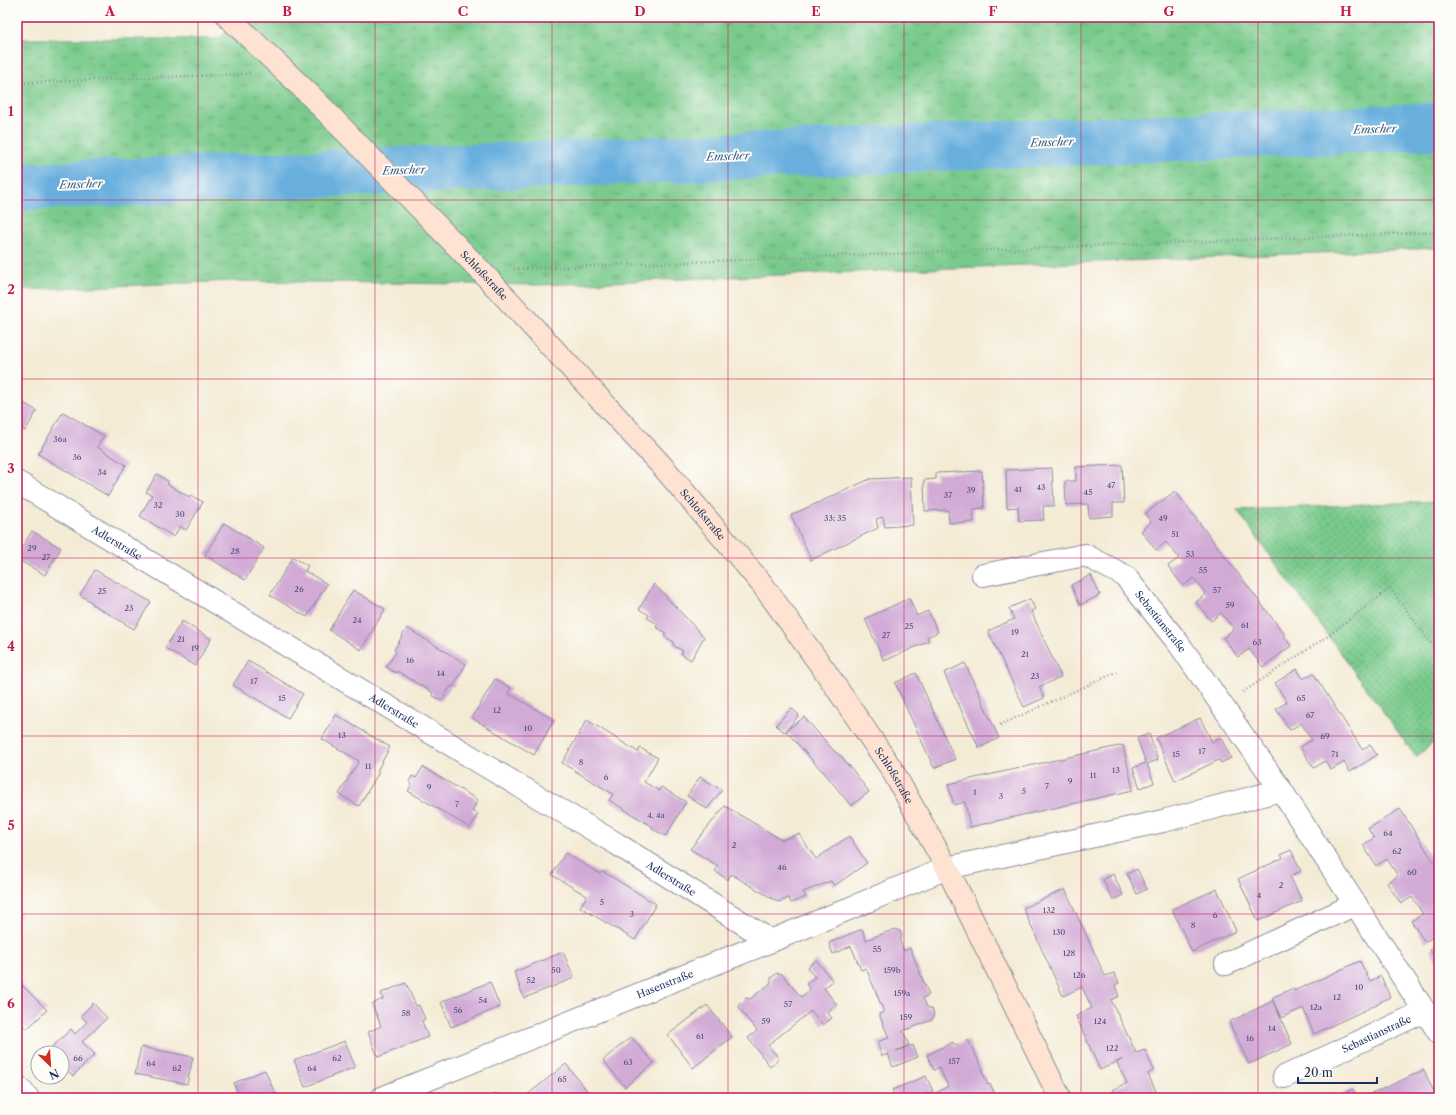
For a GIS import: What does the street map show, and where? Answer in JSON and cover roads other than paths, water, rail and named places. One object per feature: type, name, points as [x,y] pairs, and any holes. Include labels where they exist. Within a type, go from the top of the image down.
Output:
[{"type":"street","name":"Schloßstraße","points":[[228,17],[310,95],[481,271],[664,467],[762,584],[825,671],[891,768],[947,868],[1060,1098]]},
{"type":"street","name":"Adlerstraße","points":[[17,482],[458,750],[617,844],[770,941]]},
{"type":"street","name":"Sebastianstraße","points":[[983,575],[1084,555],[1124,576],[1163,623],[1223,706],[1281,790],[1439,1032]]},
{"type":"street","points":[[947,868],[1164,821],[1281,790]]},
{"type":"street","name":"Hasenstraße","points":[[382,1098],[947,868]]},
{"type":"street","points":[[1226,964],[1356,904]]},
{"type":"street","name":"Sebastianstraße","points":[[1284,1077],[1425,1011]]},
{"type":"street","points":[[17,1086],[28,1098]]},
{"type":"waterway","name":"Emscher","points":[[17,187],[1439,126]]}]
